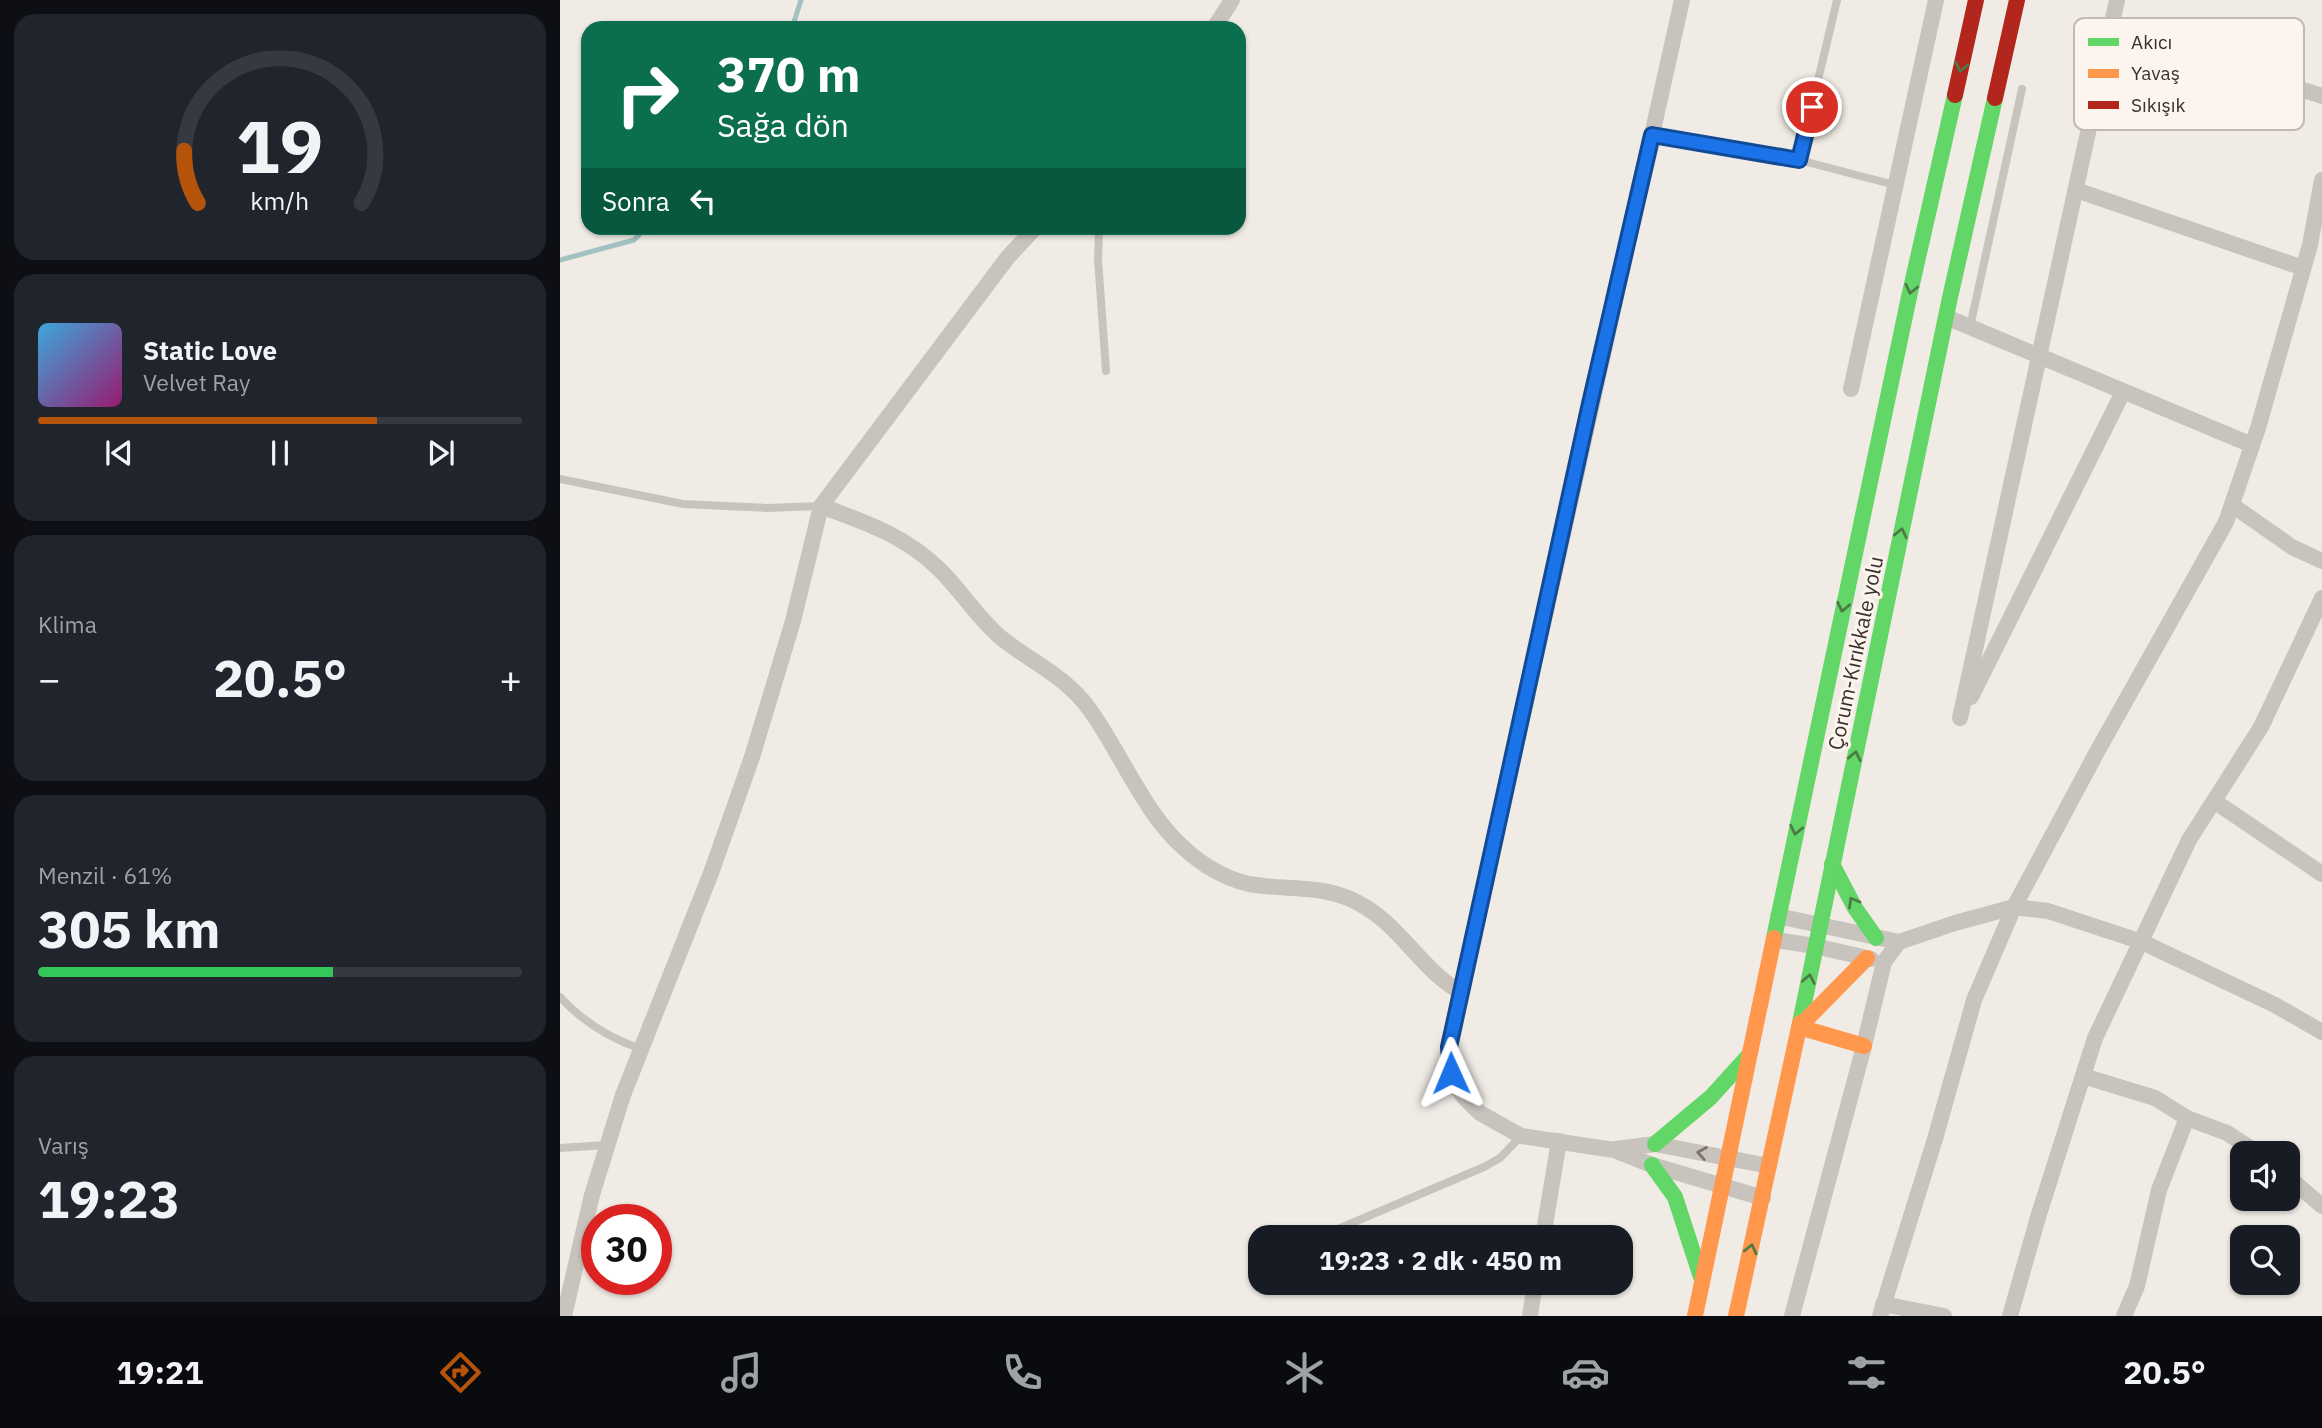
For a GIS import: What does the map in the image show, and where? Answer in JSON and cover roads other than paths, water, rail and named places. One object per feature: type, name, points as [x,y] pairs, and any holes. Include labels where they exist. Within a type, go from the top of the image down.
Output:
[{"type":"highway","name":"Çorum-Kırıkkale yolu","points":[[1695,1316],[1909,297],[1976,0]]},
{"type":"highway","name":"Çorum-Kırıkkale yolu","points":[[1736,1316],[1799,1027],[1946,317],[2017,0]]},
{"type":"highway","points":[[1832,864],[1856,908],[1877,938]]},
{"type":"highway","points":[[1864,1046],[1799,1027],[1867,958]]},
{"type":"highway","points":[[1655,1144],[1711,1097],[1751,1053]]},
{"type":"highway","points":[[1653,1165],[1675,1198],[1703,1282]]},
{"type":"street","points":[[1218,21],[1231,0]]},
{"type":"street","points":[[1682,0],[1589,408],[1449,1047],[1451,1073],[1463,1096],[1480,1113],[1521,1136],[1614,1150],[1653,1165],[1763,1198]]},
{"type":"street","points":[[1852,389],[1936,0]]},
{"type":"street","points":[[2113,18],[2117,0]]},
{"type":"street","points":[[2304,90],[2322,96]]},
{"type":"street","points":[[2089,130],[1960,718],[2123,392]]},
{"type":"street","points":[[1944,1316],[1882,1310],[1935,1139],[1974,1000],[2014,908],[2098,750],[2226,522],[2252,445],[2319,213],[2322,180]]},
{"type":"street","points":[[2076,190],[2303,268]]},
{"type":"street","points":[[564,1316],[607,1145],[640,1049],[712,873],[752,757],[793,621],[821,506],[1008,257],[1028,235]]},
{"type":"street","points":[[1946,317],[2252,445]]},
{"type":"street","points":[[2232,505],[2291,547],[2322,561]]},
{"type":"street","points":[[821,506],[883,529],[911,545],[943,573],[993,631],[1070,686],[1091,710],[1162,824],[1194,858],[1220,873],[1249,884],[1311,888],[1351,899],[1386,920],[1445,982],[1461,992]]},
{"type":"street","points":[[2010,1316],[2095,1038],[2189,840],[2261,727],[2322,598]]},
{"type":"street","points":[[2214,801],[2322,874]]},
{"type":"street","points":[[1778,916],[1899,942],[1955,923],[2014,908],[2048,911],[2142,942],[2275,1005],[2322,1031]]},
{"type":"street","points":[[1775,940],[1884,962]]},
{"type":"street","points":[[1792,1316],[1884,962],[1899,942]]},
{"type":"street","points":[[2083,1076],[2155,1098],[2187,1118],[2227,1133],[2239,1141]]},
{"type":"street","points":[[2124,1316],[2137,1286],[2159,1190],[2187,1118]]},
{"type":"street","points":[[1545,1225],[1559,1141]]},
{"type":"street","points":[[1614,1150],[1655,1144],[1769,1166]]},
{"type":"street","points":[[2300,1187],[2322,1206]]},
{"type":"street","points":[[1530,1316],[1533,1295]]},
{"type":"lane","points":[[1799,160],[1838,0]]},
{"type":"lane","points":[[1970,327],[2022,89]]},
{"type":"lane","points":[[1652,135],[1799,160],[1895,185]]},
{"type":"lane","points":[[1099,235],[1106,371]]},
{"type":"lane","points":[[560,479],[683,504],[767,508],[821,506]]},
{"type":"lane","points":[[560,998],[600,1031],[640,1049]]},
{"type":"lane","points":[[1347,1225],[1484,1167],[1500,1158],[1521,1136]]},
{"type":"lane","points":[[560,1148],[607,1145]]},
{"type":"waterway","points":[[794,21],[801,0]]},
{"type":"waterway","points":[[560,260],[634,240],[639,235]]}]
